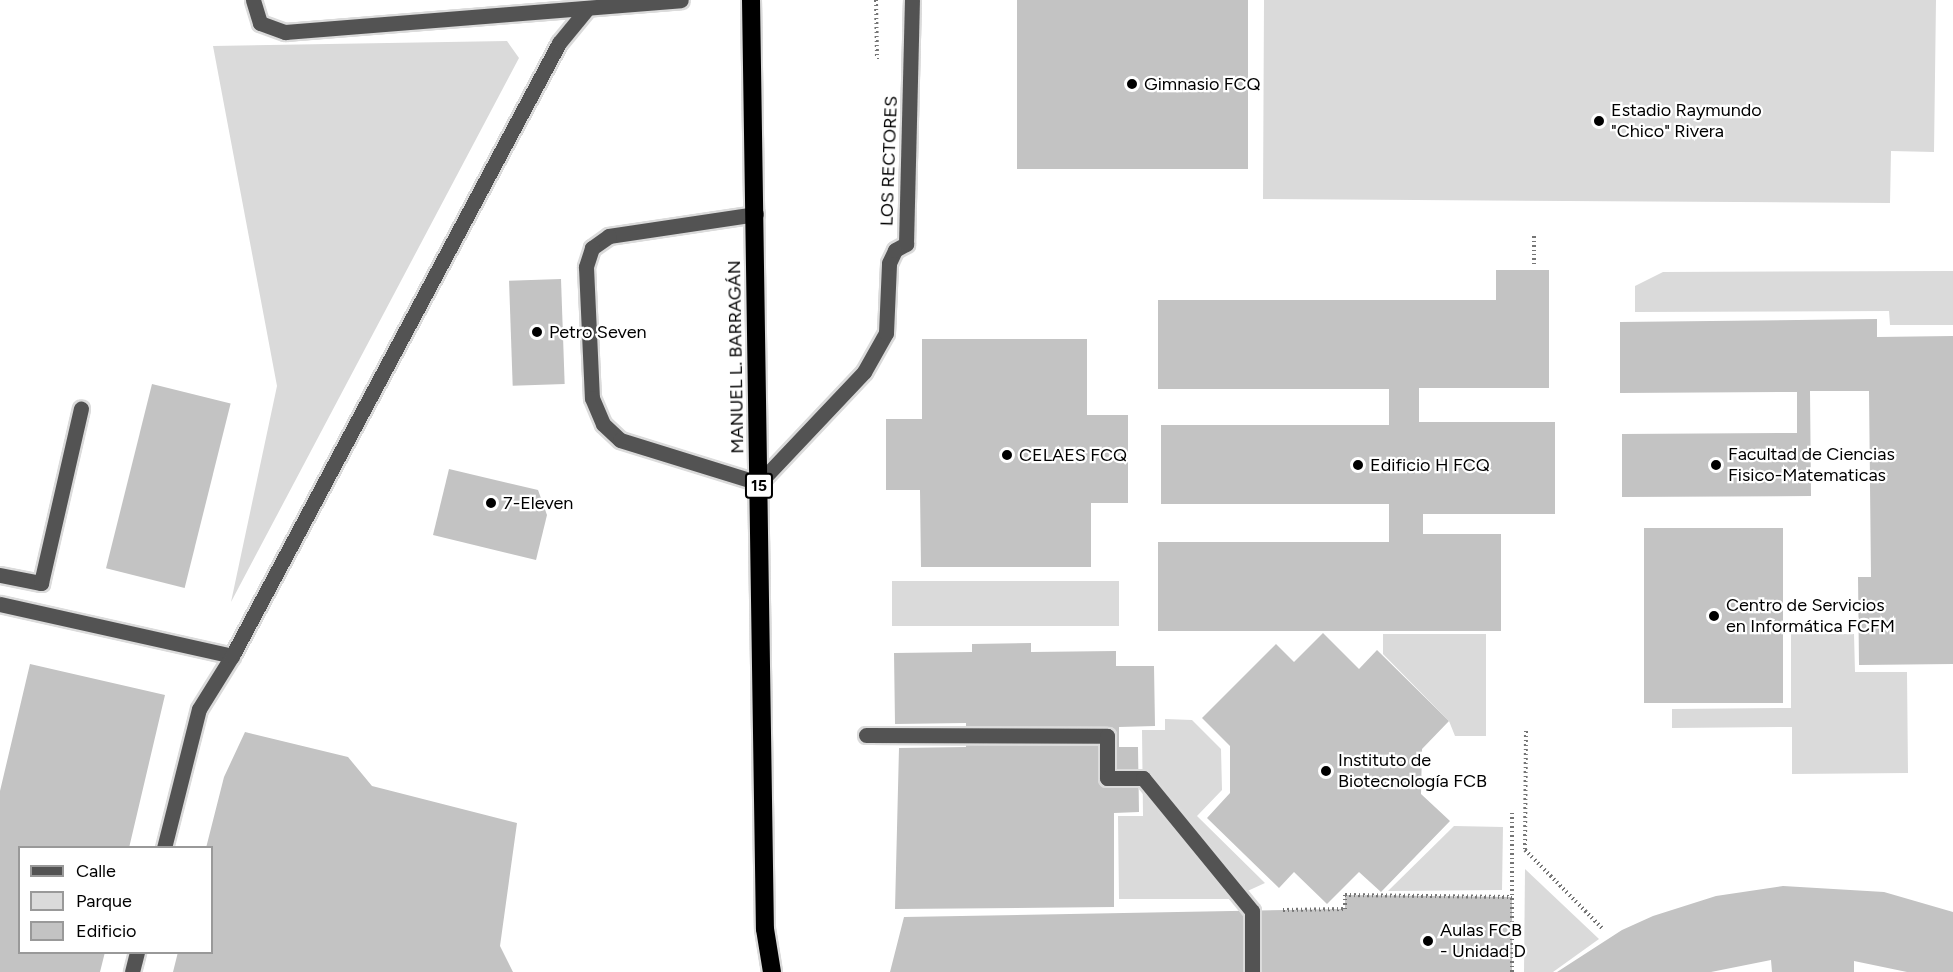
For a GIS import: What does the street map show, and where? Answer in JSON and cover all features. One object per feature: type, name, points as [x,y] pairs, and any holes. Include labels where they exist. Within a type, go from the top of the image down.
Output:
[{"type":"highway","name":"MANUEL L. BARRAGÁN","points":[[751,0],[765,929],[772,972]]},
{"type":"highway","name":"MANUEL L. BARRAGÁN","points":[[758,972],[765,929]]},
{"type":"street","points":[[253,0],[260,23],[285,32],[586,5],[681,0]]},
{"type":"street","name":"LOS RECTORES","points":[[759,483],[864,372],[886,333],[889,262],[895,250],[906,244],[912,0]]},
{"type":"street","points":[[165,846],[199,709],[232,656],[559,43],[586,5]]},
{"type":"street","points":[[756,214],[609,236],[592,248],[586,267],[592,398],[603,424],[620,440],[759,483]]},
{"type":"street","points":[[0,575],[41,584],[81,409]]},
{"type":"street","points":[[0,604],[232,656]]},
{"type":"street","points":[[866,735],[1107,736],[1107,778],[1143,778],[1252,911],[1252,972]]},
{"type":"street","points":[[132,972],[136,954]]},
{"type":"path","points":[[1534,236],[1534,264]]},
{"type":"path","points":[[1526,731],[1525,850],[1604,930]]},
{"type":"path","points":[[1512,813],[1512,972]]},
{"type":"path","points":[[1252,911],[1345,909],[1345,895],[1512,897]]},
{"type":"green space","name":"Estadio Raymundo \"Chico\" Rivera","points":[[1264,0],[1936,0],[1934,152],[1891,151],[1890,203],[1263,199]]},
{"type":"green space","points":[[507,41],[519,58],[231,602],[277,386],[213,46]]},
{"type":"green space","points":[[1953,271],[1953,325],[1890,325],[1889,311],[1635,312],[1635,286],[1663,272]]},
{"type":"green space","points":[[892,581],[1119,581],[1119,626],[892,626]]},
{"type":"green space","points":[[1383,634],[1486,634],[1486,736],[1455,736],[1449,721],[1383,654]]},
{"type":"green space","points":[[1791,634],[1854,634],[1855,672],[1907,672],[1908,773],[1792,774],[1792,727],[1672,728],[1672,709],[1791,708]]},
{"type":"green space","points":[[1165,719],[1192,720],[1221,749],[1222,790],[1197,816],[1265,883],[1230,899],[1119,899],[1118,816],[1143,816],[1142,730],[1165,730]]},
{"type":"green space","points":[[1454,826],[1503,827],[1502,890],[1388,891]]},
{"type":"green space","points":[[1525,869],[1599,939],[1553,972],[1524,972]]},
{"type":"building","name":"Gimnasio FCQ","points":[[1017,0],[1248,0],[1248,169],[1017,169]]},
{"type":"building","name":"Edificio H FCQ","points":[[1496,270],[1549,270],[1549,388],[1419,388],[1419,422],[1555,422],[1555,514],[1423,514],[1423,534],[1501,534],[1501,631],[1158,631],[1158,542],[1389,542],[1389,504],[1161,504],[1161,425],[1389,425],[1389,389],[1158,389],[1158,300],[1496,300]]},
{"type":"building","name":"Petro Seven","points":[[561,279],[565,384],[513,386],[509,281]]},
{"type":"building","name":"Facultad de Ciencias Fisico-Matematicas","points":[[1877,319],[1877,337],[1953,336],[1953,664],[1859,665],[1858,577],[1871,577],[1869,391],[1810,391],[1811,496],[1622,497],[1622,434],[1797,433],[1797,392],[1620,393],[1620,322]]},
{"type":"building","name":"CELAES FCQ","points":[[922,339],[1087,339],[1087,415],[1128,415],[1128,503],[1091,503],[1091,567],[921,567],[920,490],[886,490],[886,419],[922,419]]},
{"type":"building","points":[[152,384],[231,404],[185,588],[106,568]]},
{"type":"building","name":"7-Eleven","points":[[449,469],[538,490],[547,515],[536,560],[433,535]]},
{"type":"building","name":"Centro de Servicios en Informática FCFM","points":[[1644,528],[1783,528],[1783,703],[1644,703]]},
{"type":"building","name":"Instituto de Biotecnología FCB","points":[[1323,633],[1359,669],[1377,650],[1449,721],[1422,749],[1421,794],[1450,821],[1381,892],[1359,872],[1327,904],[1294,872],[1279,888],[1207,818],[1230,793],[1230,746],[1202,718],[1276,644],[1294,662]]},
{"type":"building","points":[[1031,643],[1031,652],[1116,651],[1116,666],[1154,666],[1155,726],[1119,727],[1119,747],[1138,747],[1139,812],[1114,813],[1114,907],[895,909],[899,748],[966,747],[966,723],[895,724],[894,653],[972,652],[972,644]]},
{"type":"building","points":[[30,664],[165,695],[129,846],[18,846],[18,954],[104,954],[100,972],[0,972],[0,791]]},
{"type":"building","points":[[245,732],[348,757],[372,786],[517,823],[500,946],[513,972],[173,972],[178,954],[213,954],[213,846],[207,846],[224,777]]},
{"type":"building","points":[[1783,886],[1884,892],[1953,912],[1953,972],[1907,972],[1854,961],[1854,972],[1772,972],[1771,960],[1711,972],[1557,972],[1622,930],[1653,916],[1716,896]]},
{"type":"building","points":[[1345,895],[1512,897],[1512,972],[890,972],[904,917],[1345,909]]},
{"type":"place","name":"Gimnasio FCQ","points":[[1132,84]]},
{"type":"place","name":"Estadio Raymundo \"Chico\" Rivera","points":[[1599,121]]},
{"type":"place","name":"Petro Seven","points":[[537,332]]},
{"type":"place","name":"CELAES FCQ","points":[[1007,455]]},
{"type":"place","name":"Edificio H FCQ","points":[[1358,465]]},
{"type":"place","name":"Facultad de Ciencias Fisico-Matematicas","points":[[1716,465]]},
{"type":"place","name":"7-Eleven","points":[[491,503]]},
{"type":"place","name":"Centro de Servicios en Informática FCFM","points":[[1714,616]]},
{"type":"place","name":"Instituto de Biotecnología FCB","points":[[1326,771]]},
{"type":"place","name":"Aulas FCB - Unidad D","points":[[1428,941]]}]
